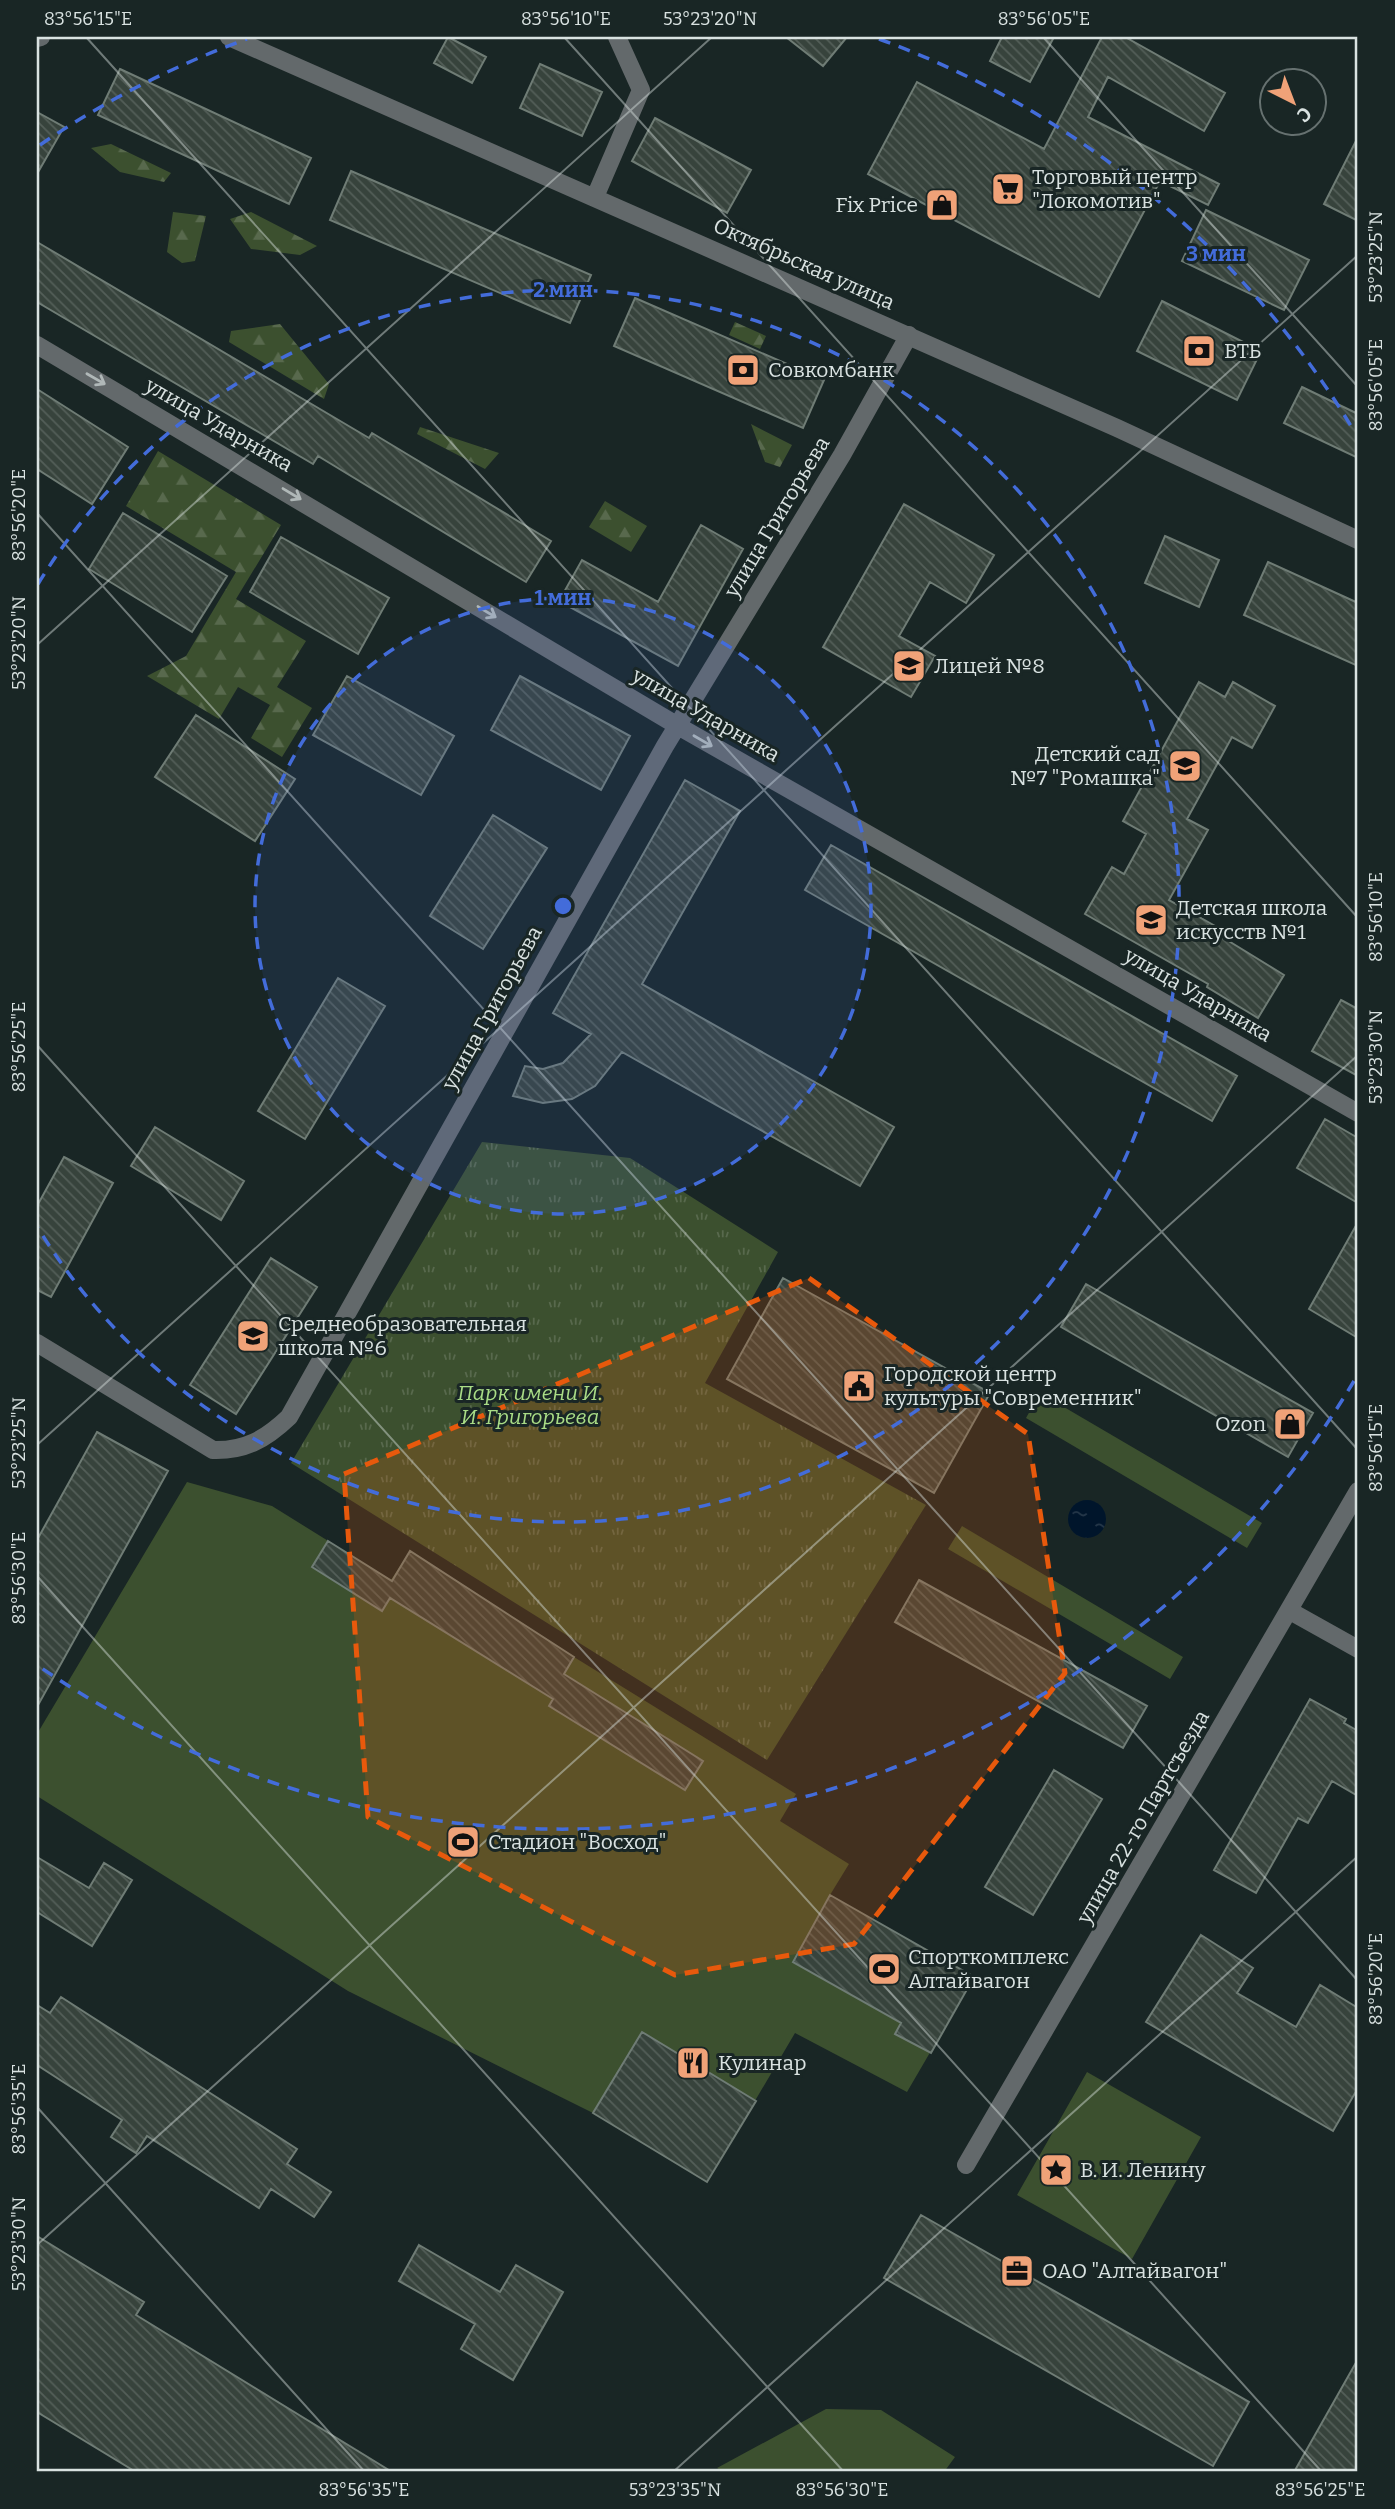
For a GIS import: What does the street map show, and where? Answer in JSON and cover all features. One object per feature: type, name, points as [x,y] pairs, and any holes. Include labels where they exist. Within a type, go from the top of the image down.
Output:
[{"type":"street","name":"Октябрьская улица","points":[[229,37],[909,335],[1358,540]]},
{"type":"street","points":[[595,197],[641,90],[617,37]]},
{"type":"street","name":"улица Григорьева","points":[[37,1343],[213,1450],[232,1450],[251,1445],[275,1430],[301,1398],[678,726],[842,454],[909,335]]},
{"type":"street","name":"улица Ударника","points":[[37,345],[678,726],[1358,1113]]},
{"type":"street","name":"улица 22-го Партсъезда","points":[[967,2165],[1358,1491]]},
{"type":"street","points":[[1290,1611],[1358,1649]]},
{"type":"highlighted area","points":[[809,1278],[1028,1434],[1065,1673],[854,1944],[675,1975],[368,1817],[344,1474]]},
{"type":"green space","points":[[111,144],[171,173],[164,182],[120,172],[91,148]]},
{"type":"green space","points":[[173,212],[206,216],[195,261],[182,263],[167,252]]},
{"type":"green space","points":[[251,212],[317,246],[300,255],[251,249],[230,219]]},
{"type":"green space","points":[[735,322],[766,336],[760,349],[729,335]]},
{"type":"green space","points":[[280,324],[329,384],[324,399],[229,342],[231,331]]},
{"type":"green space","points":[[751,424],[792,445],[780,467],[765,462]]},
{"type":"green space","points":[[420,427],[499,453],[485,469],[417,434]]},
{"type":"green space","points":[[158,451],[281,525],[236,599],[306,641],[277,687],[312,708],[282,757],[251,738],[270,705],[238,687],[219,719],[147,676],[186,656],[236,572],[126,506]]},
{"type":"green space","points":[[605,501],[647,526],[631,552],[589,527]]},
{"type":"green space","name":"Парк имени И. И. Григорьева","points":[[482,1142],[630,1158],[778,1252],[705,1383],[926,1505],[767,1760],[291,1463]]},
{"type":"green space","points":[[1040,1393],[1262,1523],[1247,1548],[1026,1418]]},
{"type":"green space","name":"Стадион \"Восход\"","points":[[187,1482],[272,1506],[391,1580],[410,1551],[574,1657],[796,1794],[780,1821],[849,1864],[830,1895],[974,1977],[907,2092],[795,2033],[707,2182],[593,2113],[348,1991],[37,1796],[37,1734]]},
{"type":"green space","points":[[962,1526],[1183,1657],[1170,1679],[948,1549]]},
{"type":"green space","points":[[1087,2072],[1201,2137],[1132,2259],[1017,2195]]},
{"type":"green space","points":[[826,2409],[881,2410],[955,2457],[944,2472],[724,2472],[717,2468]]},
{"type":"water","points":[[1087,1500],[1100,1506],[1106,1519],[1100,1532],[1087,1538],[1074,1532],[1068,1519],[1074,1506]]},
{"type":"building","points":[[448,37],[486,57],[472,83],[434,63]]},
{"type":"building","points":[[786,37],[847,37],[823,66]]},
{"type":"building","points":[[1002,37],[1054,37],[1030,82],[990,61]]},
{"type":"building","name":"Торговый центр \"Локомотив\"","points":[[1102,37],[1125,37],[1225,93],[1204,131],[1108,77],[1088,117],[1219,184],[1208,205],[1160,181],[1099,297],[868,174],[917,82],[1044,149]]},
{"type":"building","points":[[540,64],[602,92],[582,136],[520,108]]},
{"type":"building","points":[[120,69],[311,158],[289,204],[98,115]]},
{"type":"building","points":[[37,112],[64,127],[37,174]]},
{"type":"building","points":[[655,118],[751,170],[727,213],[632,161]]},
{"type":"building","points":[[1358,137],[1358,221],[1324,204]]},
{"type":"building","points":[[351,171],[591,275],[570,323],[330,220]]},
{"type":"building","points":[[1206,210],[1309,260],[1284,310],[1182,261]]},
{"type":"building","points":[[37,242],[369,438],[372,433],[551,541],[526,582],[318,456],[313,464],[37,302]]},
{"type":"building","points":[[635,298],[824,380],[803,428],[614,346]]},
{"type":"building","name":"ВТБ","points":[[1162,301],[1261,351],[1237,400],[1137,351]]},
{"type":"building","points":[[1302,387],[1358,414],[1358,458],[1284,423]]},
{"type":"building","points":[[37,389],[128,447],[92,504],[37,469]]},
{"type":"building","points":[[904,504],[994,555],[966,603],[930,582],[899,636],[935,656],[911,697],[823,647]]},
{"type":"building","points":[[123,513],[227,576],[192,632],[89,569]]},
{"type":"building","points":[[701,525],[743,549],[678,666],[559,601],[582,560],[658,602]]},
{"type":"building","points":[[1165,536],[1219,560],[1199,607],[1145,583]]},
{"type":"building","points":[[281,537],[389,598],[358,654],[250,592]]},
{"type":"building","points":[[1268,562],[1358,603],[1358,666],[1244,615]]},
{"type":"building","points":[[347,676],[454,736],[421,795],[313,735]]},
{"type":"building","points":[[520,676],[630,736],[601,790],[491,730]]},
{"type":"building","points":[[1199,682],[1225,697],[1233,682],[1275,706],[1252,748],[1232,737],[1187,819],[1208,830],[1169,900],[1217,927],[1214,932],[1284,975],[1258,1018],[1207,987],[1208,984],[1085,914],[1112,867],[1124,874],[1146,834],[1123,821]]},
{"type":"building","points":[[196,715],[295,779],[255,841],[155,777]]},
{"type":"building","points":[[685,780],[740,811],[642,984],[894,1127],[860,1186],[622,1052],[595,1086],[572,1099],[543,1103],[513,1096],[525,1066],[543,1069],[563,1063],[591,1034],[553,1013]]},
{"type":"building","points":[[493,815],[547,848],[483,949],[430,916]]},
{"type":"building","points":[[831,845],[1237,1076],[1212,1121],[805,890]]},
{"type":"building","points":[[338,978],[385,1006],[305,1139],[258,1111]]},
{"type":"building","points":[[1341,1000],[1358,1009],[1358,1076],[1312,1051]]},
{"type":"building","points":[[1325,1119],[1358,1138],[1358,1203],[1297,1168]]},
{"type":"building","points":[[155,1127],[244,1181],[221,1220],[131,1166]]},
{"type":"building","points":[[64,1157],[113,1183],[51,1297],[37,1290],[37,1206]]},
{"type":"building","points":[[1358,1222],[1358,1338],[1309,1309]]},
{"type":"building","name":"Среднеобразовательная школа №6","points":[[271,1258],[317,1287],[236,1414],[190,1385]]},
{"type":"building","name":"Городской центр культуры \"Современник\"","points":[[783,1278],[990,1393],[934,1493],[727,1379]]},
{"type":"building","points":[[1086,1284],[1313,1413],[1288,1457],[1061,1327]]},
{"type":"building","points":[[97,1432],[168,1471],[37,1707],[37,1540]]},
{"type":"building","points":[[328,1541],[392,1581],[410,1551],[574,1657],[564,1674],[703,1761],[685,1790],[549,1706],[553,1699],[390,1598],[382,1611],[312,1567]]},
{"type":"building","points":[[919,1580],[1147,1706],[1123,1748],[895,1622]]},
{"type":"building","points":[[1310,1699],[1346,1719],[1344,1723],[1358,1731],[1358,1796],[1332,1781],[1308,1823],[1298,1818],[1256,1893],[1214,1870]]},
{"type":"building","points":[[1054,1770],[1102,1799],[1033,1915],[985,1887]]},
{"type":"building","points":[[37,1857],[89,1888],[104,1863],[132,1880],[92,1946],[37,1912]]},
{"type":"building","name":"Спорткомплекс Алтайвагон","points":[[830,1895],[974,1977],[931,2053],[895,2034],[901,2023],[793,1962]]},
{"type":"building","points":[[1201,1935],[1253,1968],[1237,1993],[1296,2027],[1320,1985],[1358,2008],[1358,2088],[1333,2131],[1146,2022]]},
{"type":"building","points":[[61,1997],[297,2149],[287,2164],[331,2192],[314,2217],[271,2189],[259,2208],[147,2136],[136,2153],[111,2137],[122,2120],[37,2065],[37,2005],[50,2013]]},
{"type":"building","points":[[642,2032],[756,2101],[707,2182],[593,2113]]},
{"type":"building","points":[[921,2215],[1249,2402],[1213,2466],[884,2278]]},
{"type":"building","points":[[37,2236],[144,2302],[136,2315],[392,2472],[136,2472],[37,2412]]},
{"type":"building","points":[[419,2245],[500,2292],[516,2265],[563,2292],[513,2380],[461,2349],[475,2324],[399,2281]]},
{"type":"building","points":[[1358,2359],[1358,2472],[1294,2472]]},
{"type":"place","name":"Торговый центр \"Локомотив\"","points":[[1008,189]]},
{"type":"place","name":"Fix Price","points":[[942,205]]},
{"type":"place","name":"ВТБ","points":[[1199,351]]},
{"type":"place","name":"Совкомбанк","points":[[743,370]]},
{"type":"place","name":"Лицей №8","points":[[909,666]]},
{"type":"place","name":"Детский сад №7 \"Ромашка\"","points":[[1185,766]]},
{"type":"place","name":"Детская школа искусств №1","points":[[1151,920]]},
{"type":"place","name":"Среднеобразовательная школа №6","points":[[253,1336]]},
{"type":"place","name":"Городской центр культуры \"Современник\"","points":[[859,1386]]},
{"type":"place","name":"Ozon","points":[[1290,1424]]},
{"type":"place","name":"Стадион \"Восход\"","points":[[463,1842]]},
{"type":"place","name":"Спорткомплекс Алтайвагон","points":[[884,1969]]},
{"type":"place","name":"Кулинар","points":[[693,2063]]},
{"type":"place","name":"В. И. Ленину","points":[[1056,2170]]},
{"type":"place","name":"ОАО \"Алтайвагон\"","points":[[1017,2271]]}]
